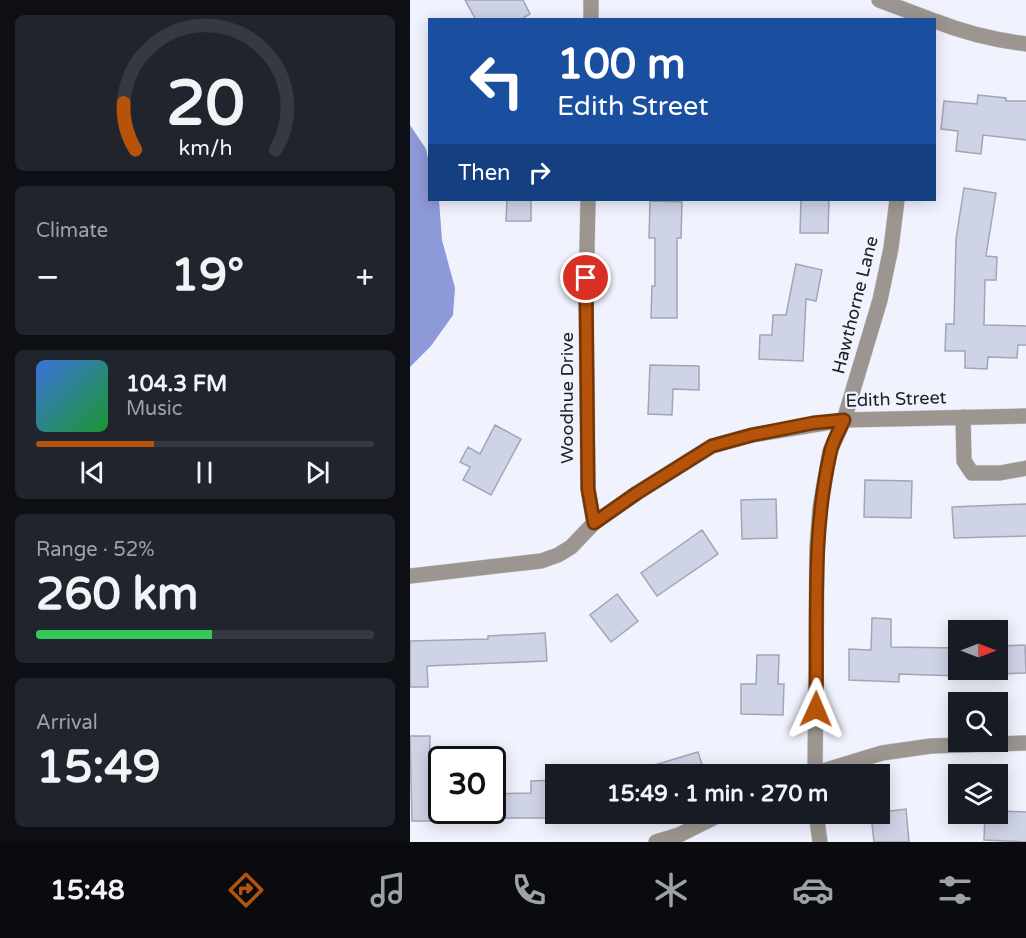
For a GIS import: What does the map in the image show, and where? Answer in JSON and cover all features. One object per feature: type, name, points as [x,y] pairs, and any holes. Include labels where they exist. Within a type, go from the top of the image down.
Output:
[{"type":"street","points":[[591,0],[591,18]]},
{"type":"street","points":[[879,0],[928,18]]},
{"type":"street","points":[[936,21],[966,33],[999,41],[1026,44]]},
{"type":"street","name":"Woodhue Drive","points":[[588,201],[586,310],[588,489],[594,523]]},
{"type":"street","name":"Hawthorne Lane","points":[[814,764],[817,547],[820,508],[830,451],[844,420],[880,300],[891,248],[897,201]]},
{"type":"street","name":"Edith Street","points":[[410,576],[541,561],[558,555],[571,547],[594,523],[712,446],[752,435],[813,423],[844,420],[1026,416]]},
{"type":"street","points":[[963,417],[964,461],[972,473],[1000,473],[1026,468]]},
{"type":"street","points":[[846,764],[882,753],[931,746],[1026,743]]},
{"type":"street","points":[[656,842],[679,836],[702,824]]},
{"type":"street","points":[[818,824],[820,842]]},
{"type":"water","points":[[410,125],[426,149],[428,201],[439,201],[442,240],[455,288],[453,315],[431,346],[410,367]]},
{"type":"building","points":[[465,0],[523,0],[530,14],[523,18],[475,18]]},
{"type":"building","points":[[978,95],[1006,98],[1006,101],[1027,101],[1027,140],[983,135],[981,154],[956,151],[958,131],[941,129],[944,101],[977,104]]},
{"type":"building","points":[[964,188],[996,193],[986,256],[997,257],[996,280],[985,280],[984,325],[1027,326],[1027,345],[1018,345],[1017,358],[988,357],[987,369],[965,368],[965,351],[945,351],[946,324],[954,324],[956,239]]},
{"type":"building","points":[[507,201],[531,201],[531,221],[506,221]]},
{"type":"building","points":[[650,201],[682,202],[681,238],[677,238],[677,318],[651,318],[652,286],[655,286],[655,238],[649,238]]},
{"type":"building","points":[[801,201],[829,201],[828,233],[800,233]]},
{"type":"building","points":[[796,264],[822,270],[816,301],[806,299],[803,361],[759,359],[760,335],[772,335],[773,315],[786,315]]},
{"type":"building","points":[[650,365],[699,366],[699,390],[673,389],[672,415],[648,414]]},
{"type":"building","points":[[495,425],[521,439],[491,495],[463,480],[470,467],[460,462],[468,447],[480,454]]},
{"type":"building","points":[[865,480],[912,481],[911,518],[864,517]]},
{"type":"building","points":[[776,499],[777,538],[742,539],[741,500]]},
{"type":"building","points":[[1027,504],[1027,536],[954,538],[952,507]]},
{"type":"building","points":[[702,530],[718,554],[657,596],[641,573]]},
{"type":"building","points":[[617,594],[638,621],[611,642],[590,615]]},
{"type":"building","points":[[872,618],[891,619],[891,647],[948,648],[948,676],[899,674],[899,682],[849,680],[849,649],[871,650]]},
{"type":"building","points":[[545,633],[547,661],[427,666],[428,687],[410,687],[410,641],[488,639],[488,636]]},
{"type":"building","points":[[1025,645],[1026,673],[1008,674],[1008,646]]},
{"type":"building","points":[[757,655],[779,655],[778,684],[784,684],[783,715],[741,714],[741,684],[756,684]]},
{"type":"building","points":[[410,736],[430,736],[428,821],[412,821]]},
{"type":"building","points":[[698,752],[702,764],[658,764]]},
{"type":"building","points":[[545,780],[545,818],[506,818],[506,794],[531,793],[531,781]]},
{"type":"building","points":[[906,809],[909,842],[874,842],[872,824],[890,824],[890,811]]},
{"type":"building","points":[[1008,811],[1027,812],[1027,842],[984,840],[985,824],[1008,824]]},
{"type":"route","points":[[586,278],[588,489],[594,523],[712,446],[752,435],[813,423],[844,420],[830,451],[820,508],[817,547],[816,709]]}]
